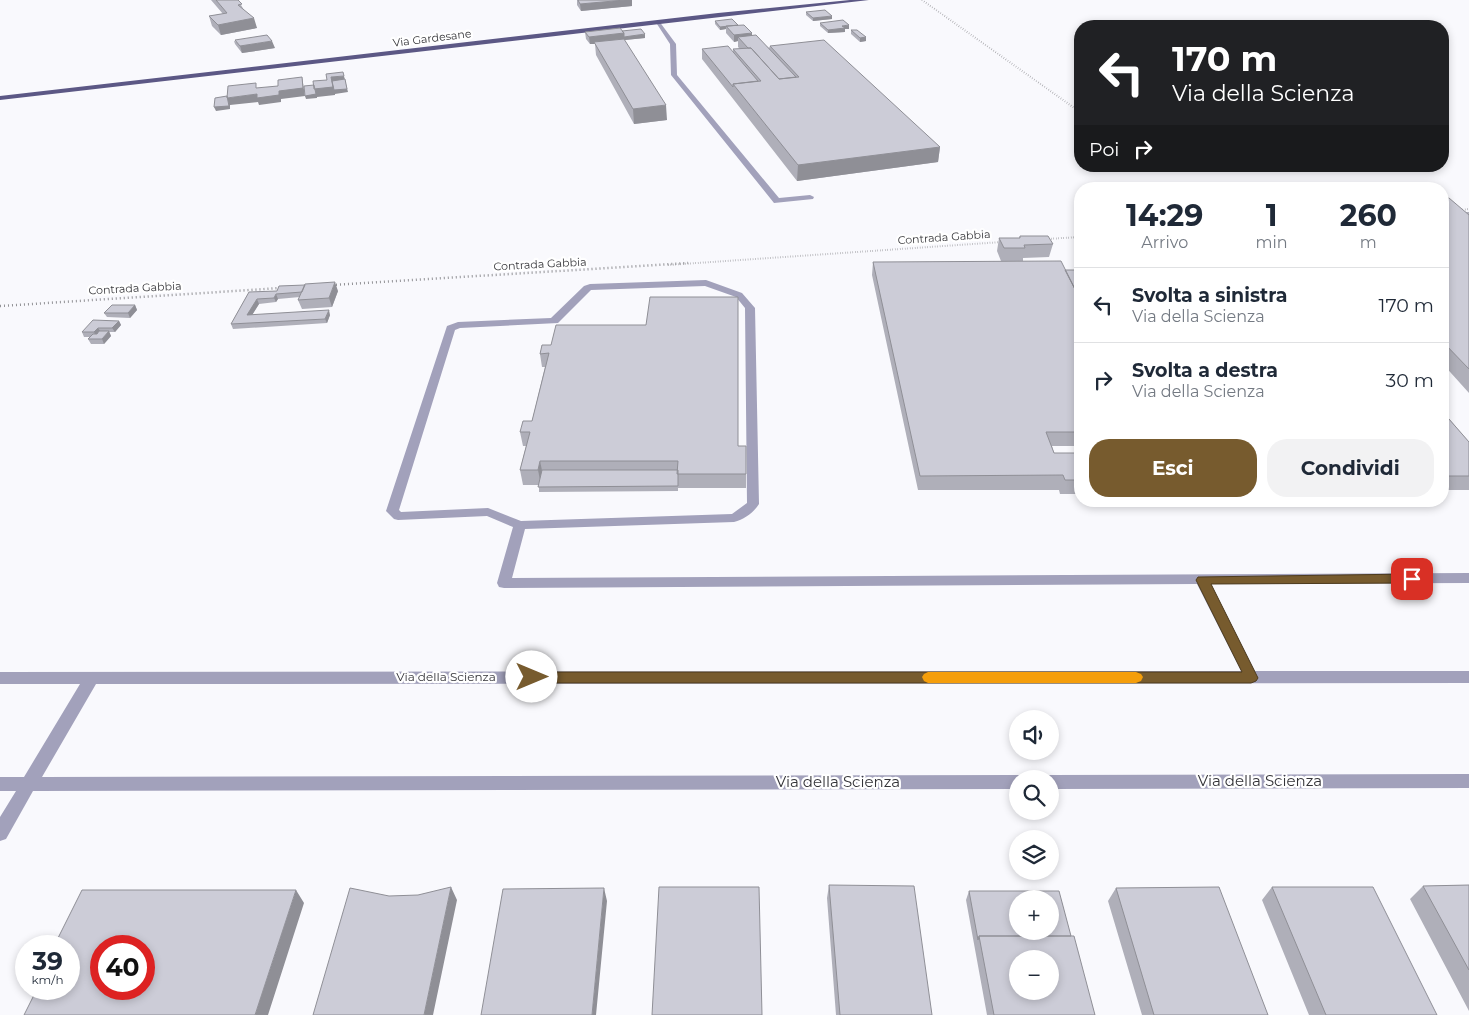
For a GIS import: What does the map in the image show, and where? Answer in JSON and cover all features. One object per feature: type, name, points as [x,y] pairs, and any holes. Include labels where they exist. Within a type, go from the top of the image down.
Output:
[{"type":"main road","name":"Via Gardesane","points":[[0,98],[656,22],[866,0]]},
{"type":"street","points":[[656,22],[673,44],[674,75],[777,200],[810,196]]},
{"type":"street","points":[[706,283],[739,295],[750,308],[753,504],[748,510],[734,518],[520,525],[488,512],[398,516],[392,511],[451,328],[458,325],[554,321],[590,287],[706,283]]},
{"type":"street","points":[[520,525],[504,583],[1469,578]]},
{"type":"street","points":[[1202,580],[1251,678]]},
{"type":"street","points":[[0,833],[92,677]]},
{"type":"street","name":"Via della Scienza","points":[[0,678],[1469,677]]},
{"type":"street","name":"Via della Scienza","points":[[1059,782],[1469,780]]},
{"type":"street","name":"Via della Scienza","points":[[0,784],[1009,782]]},
{"type":"path","points":[[922,0],[1074,108]]},
{"type":"path","points":[[1451,210],[1469,209]]},
{"type":"path","points":[[1041,239],[1074,236]]},
{"type":"path","name":"Contrada Gabbia","points":[[331,285],[1002,242]]},
{"type":"path","name":"Contrada Gabbia","points":[[0,306],[281,288]]},
{"type":"building","points":[[216,0],[238,0],[242,4],[238,5],[254,18],[218,25],[209,16],[227,13]]},
{"type":"building","points":[[578,0],[625,0],[580,4]]},
{"type":"building","points":[[825,10],[832,16],[813,18],[806,12]]},
{"type":"building","points":[[732,19],[738,25],[720,27],[715,21]]},
{"type":"building","points":[[843,20],[849,25],[842,26],[845,28],[828,30],[820,23]]},
{"type":"building","points":[[744,25],[752,33],[734,35],[726,26]]},
{"type":"building","points":[[620,28],[624,33],[589,37],[585,32]]},
{"type":"building","points":[[641,29],[645,34],[624,37],[622,31]]},
{"type":"building","points":[[851,30],[857,30],[866,37],[860,38]]},
{"type":"building","points":[[267,35],[272,41],[240,46],[235,40]]},
{"type":"building","points":[[756,35],[796,77],[779,79],[751,48],[748,48],[738,37]]},
{"type":"building","points":[[624,39],[666,105],[633,109],[594,42]]},
{"type":"building","points":[[824,40],[940,147],[798,165],[733,84],[761,81],[733,49],[751,48],[779,79],[799,77],[770,46]]},
{"type":"building","points":[[728,46],[758,81],[733,84],[733,87],[702,49]]},
{"type":"building","points":[[343,72],[344,76],[331,77],[333,87],[314,89],[313,81],[327,80],[326,74]]},
{"type":"building","points":[[302,77],[303,88],[279,91],[279,95],[257,98],[257,94],[227,98],[228,86],[256,83],[256,88],[278,86],[278,80]]},
{"type":"building","points":[[345,79],[347,89],[334,90],[332,81]]},
{"type":"building","points":[[314,85],[316,94],[305,96],[304,86]]},
{"type":"building","points":[[227,96],[229,106],[214,107],[215,98]]},
{"type":"building","points":[[1449,198],[1469,215],[1469,369],[1449,348]]},
{"type":"building","points":[[1020,236],[1048,236],[1053,244],[1024,245],[1025,248],[1004,248],[999,238],[1020,238]]},
{"type":"building","points":[[1061,261],[1074,287],[1074,432],[1046,432],[1054,453],[1074,453],[1074,480],[1065,480],[1063,475],[920,476],[873,262]]},
{"type":"building","points":[[1065,270],[1074,270],[1074,287]]},
{"type":"building","points":[[335,282],[329,298],[298,300],[305,284]]},
{"type":"building","points":[[305,285],[302,292],[276,294],[274,298],[257,299],[247,315],[329,310],[325,319],[231,324],[249,292],[277,291],[279,286]]},
{"type":"building","points":[[650,297],[738,297],[738,446],[746,446],[746,474],[677,474],[678,461],[540,461],[538,470],[520,470],[530,432],[520,432],[523,421],[532,421],[549,353],[540,354],[542,345],[551,345],[556,325],[646,325]]},
{"type":"building","points":[[112,305],[135,305],[128,313],[104,313]]},
{"type":"building","points":[[93,320],[119,321],[112,328],[98,328],[94,332],[82,332]]},
{"type":"building","points":[[99,331],[109,331],[102,339],[88,339],[93,334],[97,334]]},
{"type":"building","points":[[1449,419],[1469,442],[1469,476],[1449,476]]},
{"type":"building","points":[[542,470],[678,470],[678,486],[538,487]]},
{"type":"building","points":[[829,885],[914,886],[932,1015],[840,1015]]},
{"type":"building","points":[[1469,885],[1469,970],[1423,886]]},
{"type":"building","points":[[451,887],[424,1015],[313,1015],[350,888],[389,896],[418,895]]},
{"type":"building","points":[[659,887],[759,887],[762,1015],[652,1015]]},
{"type":"building","points":[[1219,887],[1268,1015],[1154,1015],[1116,888]]},
{"type":"building","points":[[1272,887],[1373,887],[1437,1015],[1326,1015]]},
{"type":"building","points":[[604,888],[592,1015],[481,1015],[503,889]]},
{"type":"building","points":[[82,890],[296,890],[255,1015],[24,1015],[32,1000],[80,1000],[80,935],[60,935]]},
{"type":"building","points":[[969,891],[1009,891],[1009,936],[979,936],[978,940]]},
{"type":"building","points":[[1059,891],[1071,936],[1059,936]]},
{"type":"building","points":[[979,936],[1009,936],[1009,940],[1059,940],[1059,936],[1074,936],[1095,1015],[994,1015]]},
{"type":"slow traffic","points":[[928,677],[1136,677]]},
{"type":"route","points":[[532,677],[1251,678],[1202,580],[1412,579]]}]
